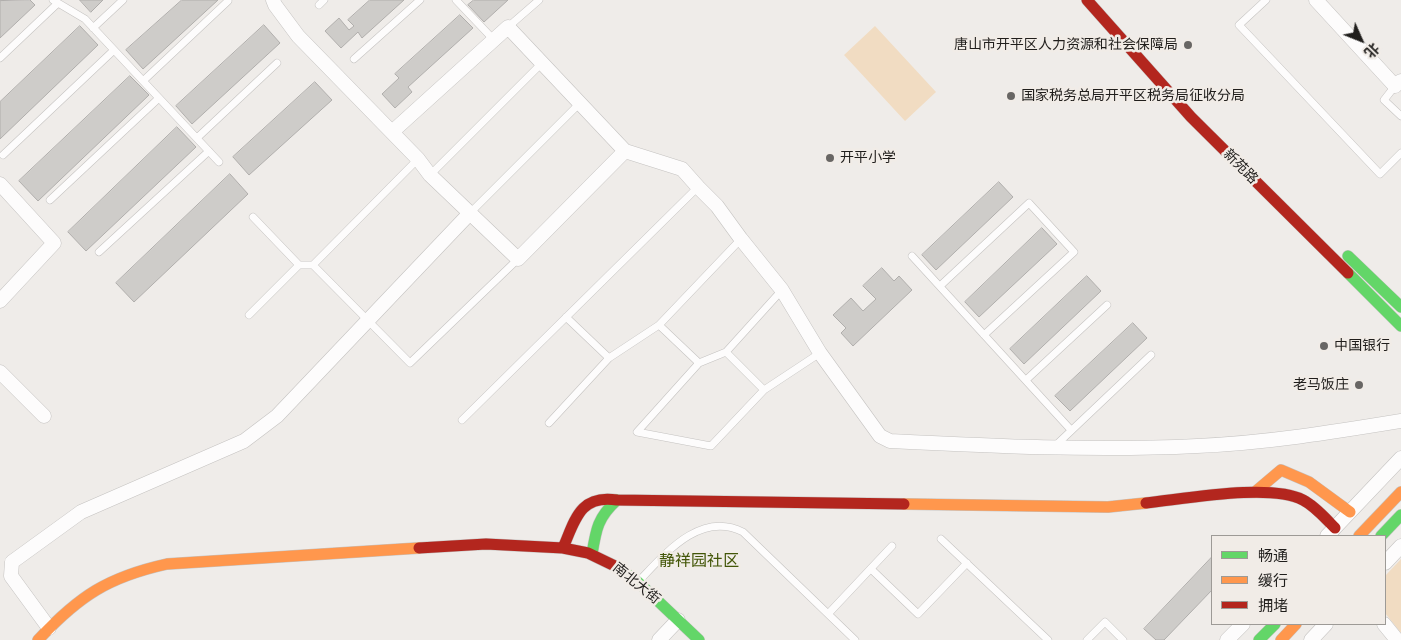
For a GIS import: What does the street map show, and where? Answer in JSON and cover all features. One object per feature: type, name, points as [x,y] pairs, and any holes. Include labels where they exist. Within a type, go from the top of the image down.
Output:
[{"type":"street","points":[[273,0],[298,36],[418,159],[430,175],[518,259],[625,151]]},
{"type":"street","name":"新苑路","points":[[1087,0],[1190,117],[1401,326]]},
{"type":"street","points":[[1316,0],[1398,83]]},
{"type":"street","points":[[392,132],[508,27],[625,151],[682,168],[717,206],[782,290],[820,353],[880,436],[890,441],[1029,448],[1199,446],[1302,436],[1401,421]]},
{"type":"street","name":"新苑路","points":[[1223,132],[1290,199]]},
{"type":"street","points":[[0,184],[54,243],[0,301]]},
{"type":"street","points":[[49,628],[11,576],[12,562],[81,512],[244,441],[258,431],[277,416],[470,213]]},
{"type":"street","points":[[1339,246],[1401,307]]},
{"type":"street","points":[[0,372],[44,416]]},
{"type":"street","points":[[563,548],[584,507],[593,500],[606,497],[617,500],[1108,507],[1255,492],[1290,495],[1301,499],[1310,504],[1331,532],[1401,458]]},
{"type":"street","points":[[1255,492],[1280,470],[1298,475],[1320,488],[1350,512]]},
{"type":"street","points":[[1360,535],[1401,492]]},
{"type":"street","points":[[592,554],[598,520],[617,500]]},
{"type":"street","points":[[1382,535],[1401,516]]},
{"type":"street","name":"南北大街","points":[[38,640],[79,600],[101,587],[141,570],[167,564],[486,544],[563,548],[592,554],[614,564],[638,582],[699,640]]},
{"type":"street","points":[[1386,562],[1401,546]]},
{"type":"street","points":[[659,640],[678,620]]},
{"type":"street","points":[[1227,640],[1242,625]]},
{"type":"street","points":[[1259,640],[1274,625]]},
{"type":"street","points":[[1281,640],[1295,625]]},
{"type":"street","points":[[1311,640],[1325,625]]},
{"type":"street","points":[[1385,625],[1397,640]]},
{"type":"lane","points":[[93,28],[123,0]]},
{"type":"lane","points":[[354,59],[420,0]]},
{"type":"lane","points":[[456,0],[494,40]]},
{"type":"lane","points":[[508,27],[539,0]]},
{"type":"lane","points":[[1266,0],[1239,25],[1380,174],[1401,153]]},
{"type":"lane","points":[[0,58],[55,1],[85,20],[219,162]]},
{"type":"lane","points":[[143,81],[228,1]]},
{"type":"lane","points":[[3,155],[114,50]]},
{"type":"lane","points":[[197,138],[277,63]]},
{"type":"lane","points":[[430,175],[542,63]]},
{"type":"lane","points":[[1398,83],[1384,100],[1401,116]]},
{"type":"lane","points":[[50,200],[159,98]]},
{"type":"lane","points":[[470,213],[580,103]]},
{"type":"lane","points":[[99,252],[209,151]]},
{"type":"lane","points":[[313,265],[418,159]]},
{"type":"lane","points":[[462,420],[698,187]]},
{"type":"lane","points":[[940,286],[1029,203],[1074,252],[984,335]]},
{"type":"lane","points":[[253,217],[299,265]]},
{"type":"lane","points":[[549,423],[609,358],[659,325],[741,239]]},
{"type":"lane","points":[[912,256],[1072,430]]},
{"type":"lane","points":[[249,315],[299,265],[313,265],[410,363],[518,259]]},
{"type":"lane","points":[[782,290],[726,352],[699,363],[637,432],[711,446],[764,390],[820,353]]},
{"type":"lane","points":[[1026,380],[1107,305]]},
{"type":"lane","points":[[566,317],[609,358]]},
{"type":"lane","points":[[659,325],[699,363]]},
{"type":"lane","points":[[726,352],[764,390]]},
{"type":"lane","points":[[1054,447],[1151,355]]},
{"type":"lane","points":[[638,582],[670,549],[683,539],[706,528],[726,526],[743,532],[855,640]]},
{"type":"lane","points":[[941,539],[1048,640]]},
{"type":"lane","points":[[828,614],[892,546]]},
{"type":"lane","points":[[871,569],[918,614],[966,563]]},
{"type":"lane","points":[[1087,640],[1105,622],[1123,640]]},
{"type":"shaded area","points":[[875,26],[936,92],[905,121],[844,55]]},
{"type":"shaded area","points":[[1401,559],[1401,633],[1386,614],[1386,575]]},
{"type":"building","points":[[30,0],[35,5],[0,38],[0,1]]},
{"type":"building","points":[[80,0],[103,0],[91,12]]},
{"type":"building","points":[[182,0],[218,0],[143,69],[126,50]]},
{"type":"building","points":[[370,0],[404,0],[362,38],[358,32],[341,48],[325,31],[339,18],[349,30],[354,26],[348,20]]},
{"type":"building","points":[[474,0],[508,0],[484,22],[468,5]]},
{"type":"building","points":[[460,15],[473,28],[408,87],[412,92],[395,108],[382,94],[399,78],[395,74]]},
{"type":"building","points":[[264,25],[280,43],[192,124],[176,106]]},
{"type":"building","points":[[80,26],[98,45],[0,139],[0,102]]},
{"type":"building","points":[[130,76],[149,95],[38,201],[19,181]]},
{"type":"building","points":[[315,82],[332,100],[249,175],[233,157]]},
{"type":"building","points":[[177,127],[196,147],[86,251],[68,232]]},
{"type":"building","points":[[230,174],[248,194],[134,302],[116,283]]},
{"type":"building","points":[[999,182],[1013,197],[936,270],[922,255]]},
{"type":"building","points":[[1042,228],[1057,244],[979,317],[965,302]]},
{"type":"building","points":[[882,268],[894,281],[899,276],[912,290],[853,346],[841,333],[846,328],[833,315],[851,298],[863,311],[876,299],[863,286]]},
{"type":"building","points":[[1087,276],[1101,291],[1024,364],[1010,349]]},
{"type":"building","points":[[1133,323],[1147,338],[1070,411],[1055,396]]},
{"type":"building","points":[[1211,558],[1211,591],[1164,640],[1156,640],[1144,629]]},
{"type":"traffic: fast","points":[[1348,256],[1401,307]]},
{"type":"traffic: fast","points":[[1348,273],[1401,326]]},
{"type":"traffic: fast","points":[[592,554],[599,524],[606,512],[617,500]]},
{"type":"traffic: fast","points":[[1382,535],[1401,515]]},
{"type":"traffic: fast","points":[[619,568],[638,582],[699,640]]},
{"type":"traffic: fast","points":[[1259,640],[1274,625]]},
{"type":"traffic: slow","points":[[1255,492],[1281,470],[1309,482],[1350,512]]},
{"type":"traffic: slow","points":[[1360,535],[1401,492]]},
{"type":"traffic: slow","points":[[904,504],[1108,507],[1146,503]]},
{"type":"traffic: slow","points":[[38,640],[67,611],[96,590],[111,582],[146,569],[167,564],[419,548]]},
{"type":"traffic: slow","points":[[1281,640],[1295,625]]},
{"type":"traffic: jam","points":[[1087,0],[1191,117],[1348,273]]},
{"type":"traffic: jam","points":[[1146,503],[1249,492],[1288,495],[1303,500],[1312,506],[1335,528]]},
{"type":"traffic: jam","points":[[563,548],[571,528],[581,511],[587,505],[605,499],[904,504]]},
{"type":"traffic: jam","points":[[419,548],[486,544],[563,548],[588,553],[619,568]]},
{"type":"place","name":"唐山市开平区人力资源和社会保障局","points":[[1188,45]]},
{"type":"place","name":"国家税务总局开平区税务局征收分局","points":[[1011,96]]},
{"type":"place","name":"开平小学","points":[[830,158]]},
{"type":"place","name":"中国银行","points":[[1324,346]]},
{"type":"place","name":"老马饭庄","points":[[1359,385]]},
{"type":"district","name":"静祥园社区","points":[[699,562]]}]
